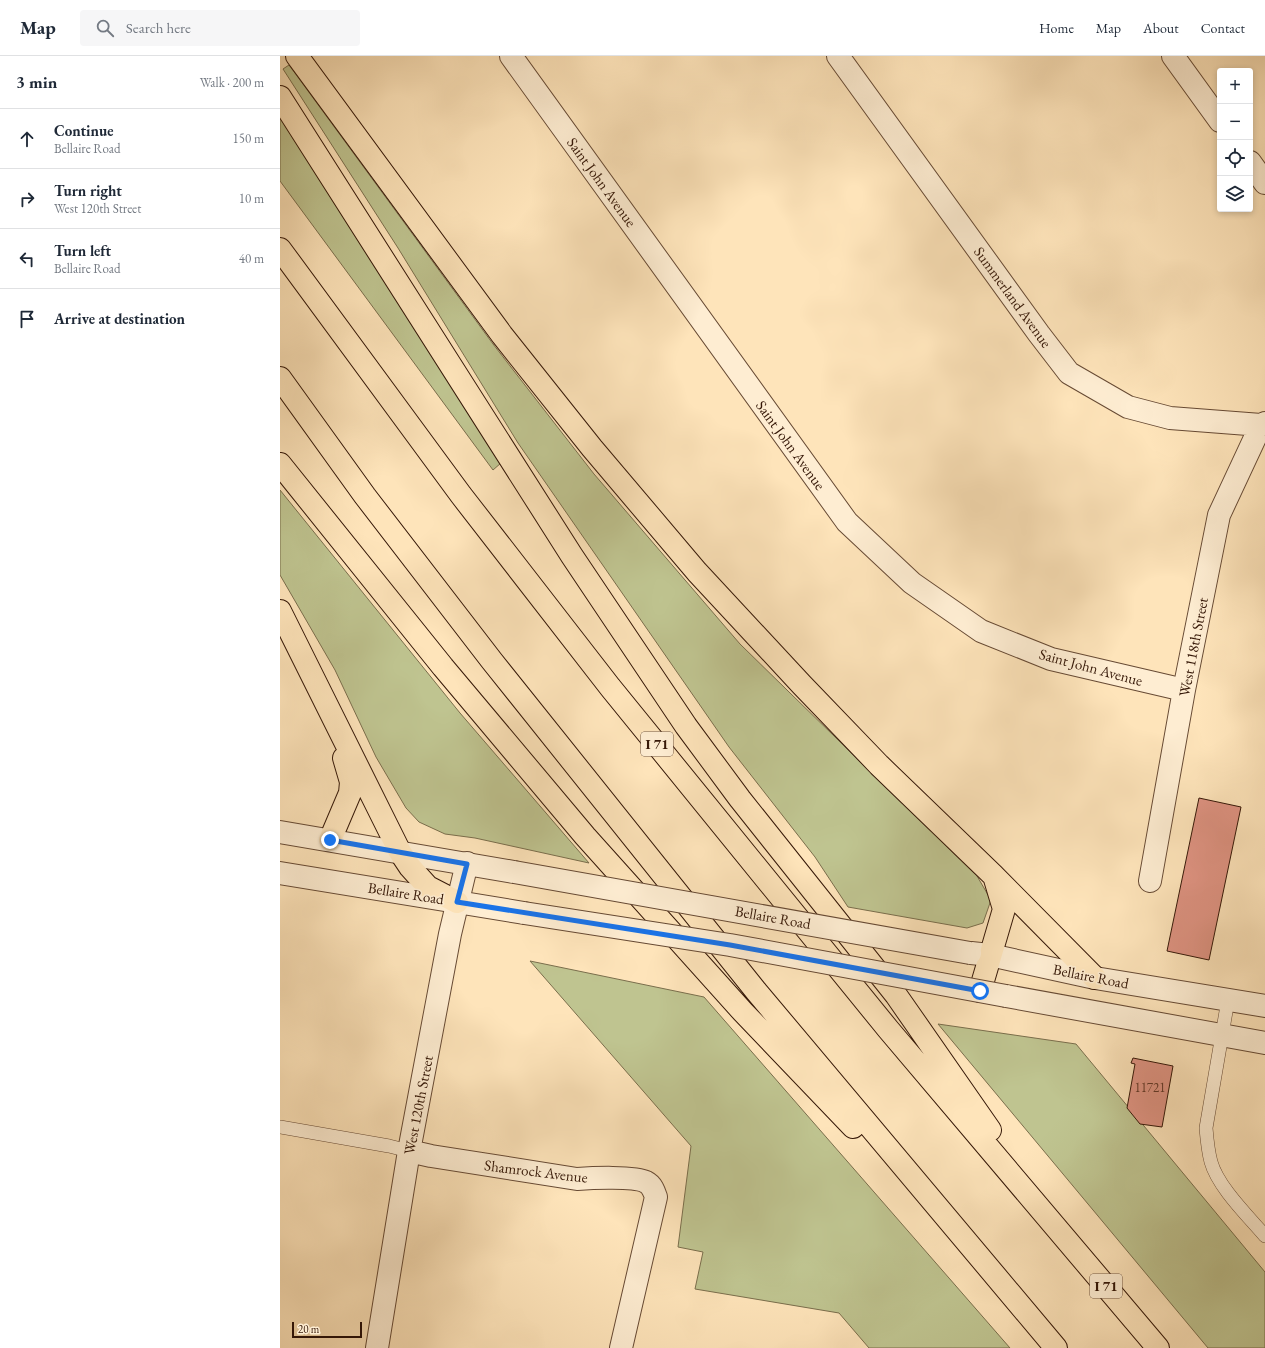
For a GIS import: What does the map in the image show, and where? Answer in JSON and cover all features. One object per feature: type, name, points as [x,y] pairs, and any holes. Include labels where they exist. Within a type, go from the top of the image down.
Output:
[{"type":"highway","points":[[298,56],[502,335],[592,448],[697,572],[802,685],[879,764],[994,876],[1095,978]]},
{"type":"highway","points":[[280,97],[572,556],[686,726],[740,799],[914,1019],[1053,1224]]},
{"type":"highway","name":"I 71","points":[[280,249],[461,495],[610,687],[888,1029],[1158,1348]]},
{"type":"highway","points":[[280,378],[366,496],[492,661],[756,991],[1056,1348]]},
{"type":"highway","points":[[280,464],[443,667],[585,836],[754,1023],[974,1251]]},
{"type":"highway","points":[[280,611],[400,852],[410,867],[428,887],[457,902]]},
{"type":"highway","points":[[327,703],[351,782],[348,800],[330,840]]},
{"type":"highway","points":[[980,991],[980,954],[1004,910],[994,876]]},
{"type":"street","name":"Saint John Avenue","points":[[511,56],[852,527],[912,583],[982,631],[1051,659],[1184,690]]},
{"type":"street","name":"Summerland Avenue","points":[[838,56],[1039,334],[1069,373],[1128,407],[1170,418],[1263,424]]},
{"type":"street","points":[[1173,56],[1217,117]]},
{"type":"street","points":[[1253,166],[1265,183]]},
{"type":"street","name":"West 118th Street","points":[[1150,881],[1184,690],[1219,515],[1263,424]]},
{"type":"street","name":"Bellaire Road","points":[[280,832],[980,954],[1095,978],[1265,1006]]},
{"type":"street","name":"West 120th Street","points":[[377,1348],[409,1151],[448,941],[467,864]]},
{"type":"street","name":"Bellaire Road","points":[[280,873],[730,945],[1265,1043]]},
{"type":"street","name":"Shamrock Avenue","points":[[409,1151],[431,1156],[576,1179],[601,1178],[641,1180],[651,1186],[656,1197],[621,1348]]},
{"type":"lane","points":[[1228,1000],[1206,1128],[1209,1152],[1211,1163],[1223,1185],[1265,1236]]},
{"type":"lane","name":"Shamrock Avenue","points":[[280,1127],[409,1151]]},
{"type":"green space","points":[[289,65],[493,344],[594,474],[740,644],[977,876],[991,900],[983,923],[967,928],[848,907],[815,857],[729,747],[518,443],[398,248],[283,69]]},
{"type":"green space","points":[[280,117],[501,463],[493,470],[280,181]]},
{"type":"green space","points":[[280,490],[460,713],[589,863],[475,838],[445,834],[419,822],[406,808],[376,757],[335,670],[280,575]]},
{"type":"green space","points":[[530,961],[704,997],[1010,1348],[869,1348],[839,1313],[695,1289],[703,1252],[678,1247],[691,1146]]},
{"type":"green space","points":[[938,1024],[1076,1044],[1265,1272],[1265,1348],[1208,1348]]},
{"type":"building","points":[[1199,798],[1241,807],[1209,960],[1167,951]]},
{"type":"building","points":[[1133,1058],[1173,1066],[1162,1127],[1140,1124],[1127,1108],[1135,1064],[1131,1063]]},
{"type":"route","points":[[330,840],[467,864],[457,902],[730,945],[980,991]]}]
